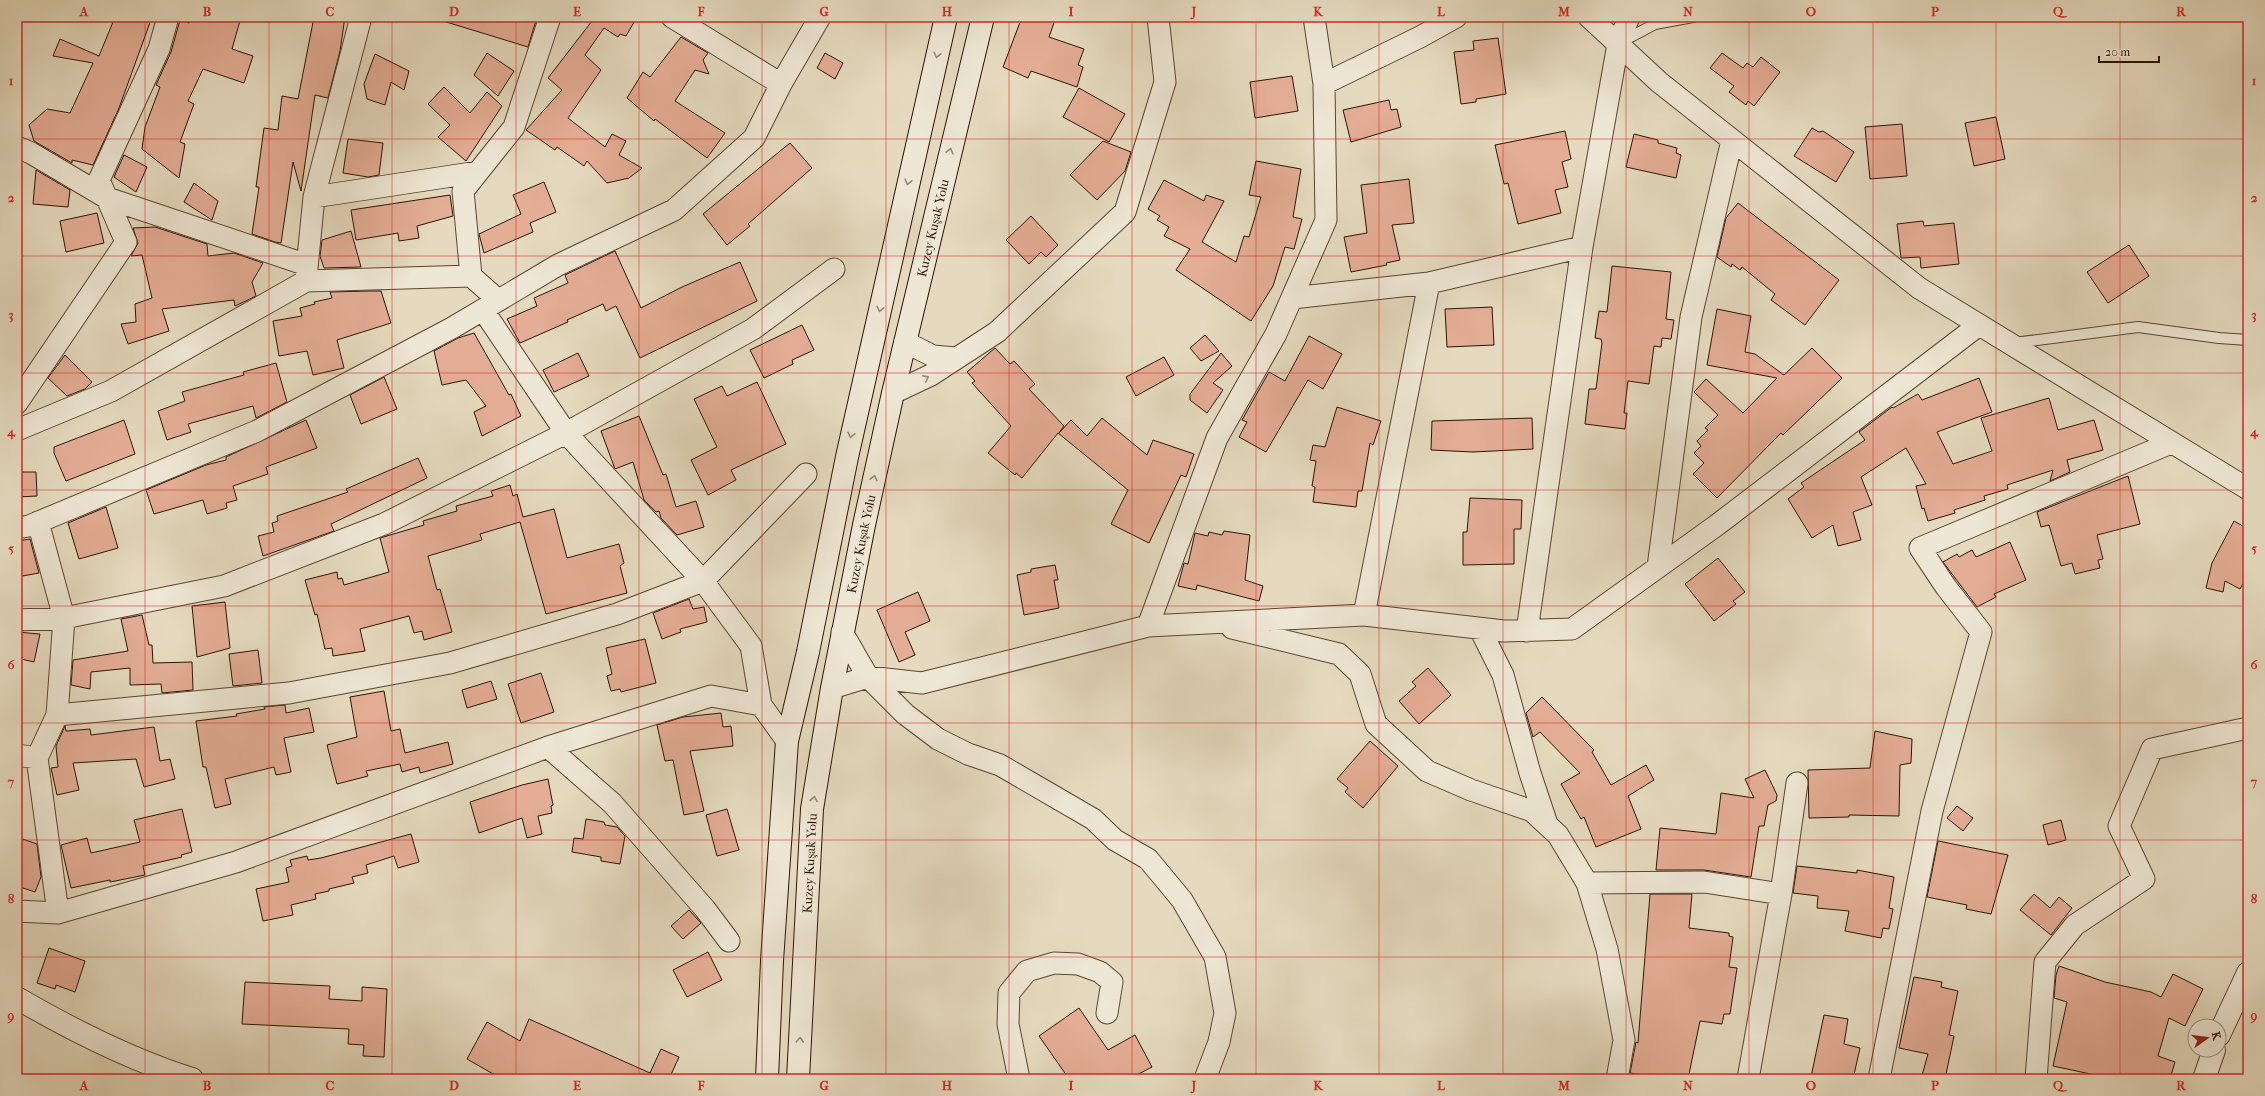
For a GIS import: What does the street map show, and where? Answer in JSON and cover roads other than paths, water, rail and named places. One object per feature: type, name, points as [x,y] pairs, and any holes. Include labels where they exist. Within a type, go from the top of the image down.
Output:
[{"type":"main road","points":[[767,1079],[772,961],[787,741],[808,652],[847,457],[946,17]]},
{"type":"main road","name":"Kuzey Kuşak Yolu","points":[[798,1079],[812,809],[832,688],[842,632],[893,394],[983,17]]},
{"type":"main road","points":[[2227,1018],[2248,973]]},
{"type":"main road","points":[[17,998],[60,1023],[168,1072],[192,1079]]},
{"type":"main road","points":[[2204,1079],[2211,1058]]},
{"type":"street","points":[[17,403],[126,242],[99,180],[159,49],[168,17]]},
{"type":"street","points":[[307,273],[314,197],[361,17]]},
{"type":"street","points":[[550,17],[514,127],[463,190],[471,276],[491,305],[566,433],[703,581],[751,646],[761,705],[787,741]]},
{"type":"street","points":[[672,17],[781,84]]},
{"type":"street","points":[[17,528],[38,522],[257,431],[491,305],[558,266],[674,210],[754,138],[781,84],[820,17]]},
{"type":"street","points":[[893,394],[931,375],[997,332],[1125,212],[1165,82],[1158,17]]},
{"type":"street","points":[[1148,626],[1217,438],[1276,334],[1326,220],[1324,84],[1314,17]]},
{"type":"street","points":[[1324,84],[1420,37],[1456,17]]},
{"type":"street","points":[[1589,17],[1659,82],[1919,288],[2248,490]]},
{"type":"street","points":[[1527,631],[1582,247],[1618,44],[1629,17]]},
{"type":"street","points":[[1658,567],[1691,317],[1732,140]]},
{"type":"street","points":[[17,147],[31,153],[107,198],[307,273],[471,276]]},
{"type":"street","points":[[314,197],[478,172]]},
{"type":"street","points":[[1292,298],[1429,283],[1582,247]]},
{"type":"street","points":[[17,620],[64,618],[224,586],[384,524],[566,433],[753,330],[834,269]]},
{"type":"street","points":[[17,430],[111,392],[307,273]]},
{"type":"street","points":[[1364,615],[1429,283]]},
{"type":"street","points":[[832,688],[868,676],[922,683],[1148,626],[1364,615],[1504,631],[1572,629],[1658,567],[1979,325]]},
{"type":"street","points":[[905,342],[933,356],[956,358]]},
{"type":"street","points":[[17,409],[46,419]]},
{"type":"street","points":[[1879,1079],[1932,811],[1981,632],[1946,587],[1920,548],[2171,444]]},
{"type":"street","points":[[56,715],[289,694],[450,663],[617,614],[703,581],[806,474]]},
{"type":"street","points":[[38,522],[64,618],[56,715],[37,758],[58,913]]},
{"type":"street","points":[[1210,623],[1339,654],[1360,674],[1376,724],[1427,771],[1471,790],[1532,811],[1558,835],[1587,883],[1607,949],[1624,1040],[1617,1079]]},
{"type":"street","points":[[1480,629],[1503,675],[1530,773],[1547,826]]},
{"type":"street","points":[[842,632],[868,676],[905,714],[938,739],[968,754],[1000,765],[1093,819],[1115,840],[1148,859],[1182,900],[1215,957],[1225,1014],[1219,1042],[1204,1079]]},
{"type":"street","points":[[17,911],[58,913],[236,862],[548,747],[711,696],[761,705]]},
{"type":"street","points":[[2036,1079],[2045,962],[2075,925],[2144,879],[2119,826],[2152,749],[2248,728]]},
{"type":"street","points":[[548,747],[612,803],[705,909],[729,942]]},
{"type":"street","points":[[17,755],[37,758]]},
{"type":"street","points":[[1748,1079],[1781,894],[1797,783]]},
{"type":"street","points":[[1587,883],[1704,882],[1781,894]]},
{"type":"street","points":[[1020,1079],[1008,1024],[1009,993],[1028,970],[1060,963],[1078,964],[1100,972],[1112,982],[1107,1013]]},
{"type":"lane","points":[[1618,44],[1655,24],[1693,17]]},
{"type":"lane","points":[[2008,343],[2138,327],[2219,338],[2248,340]]}]
